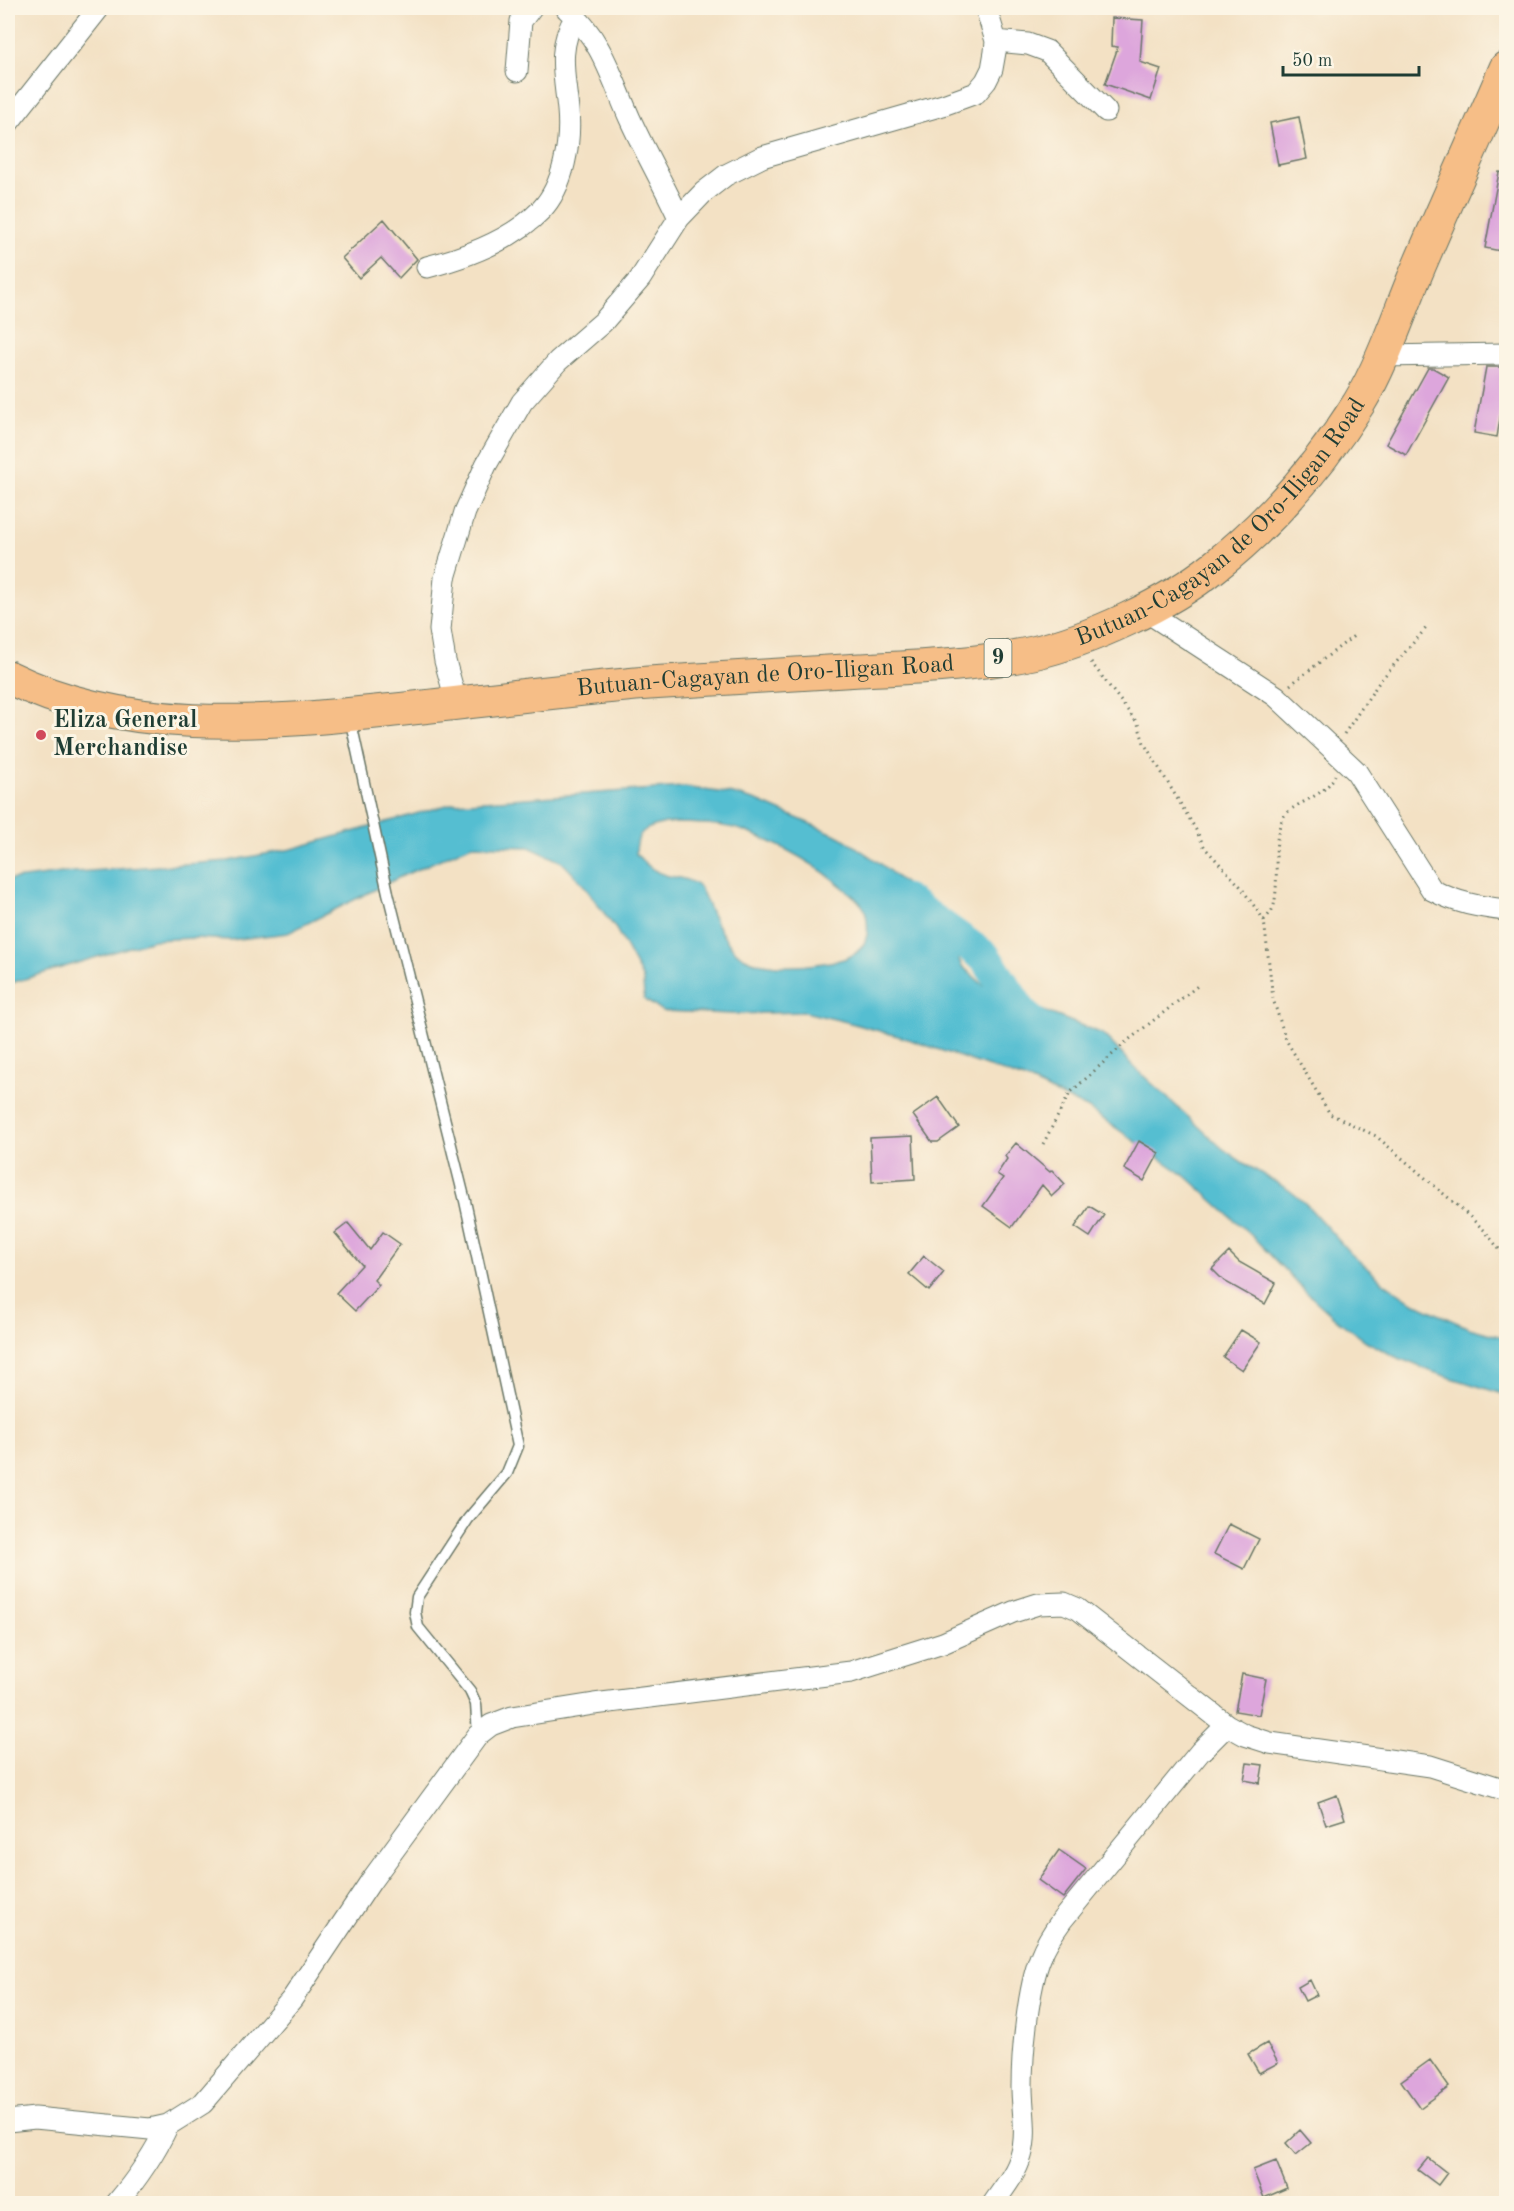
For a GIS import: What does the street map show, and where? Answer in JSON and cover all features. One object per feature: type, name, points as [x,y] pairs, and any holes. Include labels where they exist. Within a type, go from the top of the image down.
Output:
[{"type":"highway","name":"Butuan-Cagayan de Oro-Iligan Road","points":[[8,676],[33,689],[136,716],[178,721],[240,722],[299,720],[602,687],[964,664],[1031,653],[1075,642],[1180,592],[1215,566],[1280,506],[1315,467],[1361,400],[1506,68]]},
{"type":"street","points":[[8,123],[99,8]]},
{"type":"street","points":[[517,71],[521,21],[531,8]]},
{"type":"street","points":[[457,704],[445,661],[440,630],[445,578],[473,493],[503,432],[522,402],[558,361],[603,322],[640,279],[679,218],[704,192],[726,175],[762,157],[943,105],[976,93],[992,69],[996,41],[986,8]]},
{"type":"street","points":[[571,12],[604,54],[630,118],[679,218]]},
{"type":"street","points":[[426,267],[485,246],[521,227],[542,210],[549,199],[561,174],[569,143],[568,111],[562,70],[571,12]]},
{"type":"street","points":[[996,41],[1028,44],[1047,51],[1106,111]]},
{"type":"street","points":[[1381,356],[1506,354]]},
{"type":"street","points":[[1144,610],[1276,696],[1356,771],[1368,786],[1432,890],[1450,900],[1474,907],[1506,910]]},
{"type":"street","points":[[8,2121],[35,2118],[150,2129],[168,2125],[202,2103],[292,1999],[371,1881],[478,1735],[491,1725],[512,1717],[594,1704],[851,1672],[943,1643],[1013,1612],[1038,1604],[1064,1603],[1078,1609],[1227,1725],[1245,1735],[1270,1743],[1430,1766],[1506,1790]]},
{"type":"street","points":[[993,2204],[1012,2176],[1021,2158],[1024,2145],[1022,2076],[1026,2030],[1035,1974],[1047,1942],[1062,1920],[1200,1752],[1227,1725]]},
{"type":"street","points":[[116,2204],[141,2174],[168,2125]]},
{"type":"lane","points":[[350,715],[371,822],[465,1201],[518,1446],[507,1473],[468,1519],[417,1597],[415,1612],[418,1626],[470,1691],[476,1704],[478,1735]]},
{"type":"path","points":[[1264,920],[1274,907],[1278,838],[1282,818],[1294,808],[1316,797],[1332,783],[1337,771],[1333,749],[1380,681],[1427,627]]},
{"type":"path","points":[[1276,696],[1355,635]]},
{"type":"path","points":[[1075,642],[1134,718],[1148,751],[1196,828],[1204,848],[1240,886],[1264,920],[1273,999],[1286,1040],[1330,1114],[1376,1136],[1485,1231],[1506,1258]]},
{"type":"path","points":[[1043,1144],[1070,1093],[1200,984]]},
{"type":"water","points":[[683,787],[733,794],[757,801],[841,837],[881,864],[923,899],[939,919],[962,966],[981,983],[1000,994],[1103,1034],[1135,1068],[1222,1148],[1289,1190],[1306,1204],[1350,1253],[1383,1282],[1411,1301],[1440,1315],[1469,1328],[1506,1338],[1506,1395],[1433,1372],[1394,1356],[1366,1341],[1337,1320],[1306,1292],[1251,1235],[1187,1177],[1087,1108],[1027,1080],[905,1038],[805,1012],[731,1014],[662,1011],[644,999],[643,979],[616,929],[582,883],[562,862],[529,847],[472,845],[400,877],[288,933],[231,940],[194,938],[153,940],[8,984],[8,880],[62,873],[228,861],[292,849],[454,803]],"holes":[[[666,823],[707,824],[738,829],[799,856],[834,880],[862,905],[867,925],[864,943],[855,954],[833,962],[771,966],[745,958],[722,934],[699,887],[687,880],[657,872],[636,854],[636,846],[643,831]]]},
{"type":"building","points":[[1112,18],[1143,20],[1140,62],[1161,69],[1151,100],[1105,84],[1118,47],[1111,46]]},
{"type":"building","points":[[1299,117],[1307,159],[1278,165],[1270,123]]},
{"type":"building","points":[[1499,172],[1506,173],[1506,252],[1485,248]]},
{"type":"building","points":[[384,219],[417,259],[399,278],[381,258],[359,278],[342,258]]},
{"type":"building","points":[[1486,367],[1506,367],[1506,382],[1497,437],[1474,433]]},
{"type":"building","points":[[1428,368],[1433,368],[1449,377],[1406,455],[1386,444]]},
{"type":"building","points":[[938,1097],[959,1127],[938,1142],[932,1142],[913,1115]]},
{"type":"building","points":[[913,1136],[915,1179],[872,1182],[870,1138]]},
{"type":"building","points":[[1139,1141],[1159,1153],[1144,1181],[1124,1169]]},
{"type":"building","points":[[1016,1143],[1050,1172],[1052,1170],[1065,1184],[1052,1196],[1042,1185],[1012,1227],[983,1206],[1003,1178],[997,1174],[1007,1159],[1005,1156]]},
{"type":"building","points":[[1089,1206],[1104,1215],[1090,1237],[1075,1227]]},
{"type":"building","points":[[348,1223],[370,1250],[383,1232],[400,1244],[374,1280],[379,1285],[355,1311],[336,1293],[362,1265],[335,1233]]},
{"type":"building","points":[[1229,1252],[1239,1262],[1276,1283],[1265,1304],[1224,1281],[1212,1269]]},
{"type":"building","points":[[924,1256],[944,1272],[929,1291],[909,1274]]},
{"type":"building","points":[[1241,1330],[1261,1342],[1242,1370],[1223,1357]]},
{"type":"building","points":[[1229,1524],[1259,1539],[1244,1569],[1214,1554]]},
{"type":"building","points":[[1242,1674],[1266,1679],[1259,1715],[1235,1711]]},
{"type":"building","points":[[1247,1763],[1263,1765],[1260,1783],[1244,1780]]},
{"type":"building","points":[[1337,1795],[1345,1819],[1326,1825],[1318,1802]]},
{"type":"building","points":[[1059,1850],[1086,1869],[1063,1898],[1038,1880]]},
{"type":"building","points":[[1310,1980],[1317,1995],[1305,2001],[1298,1987]]},
{"type":"building","points":[[1267,2043],[1278,2063],[1259,2073],[1248,2054]]},
{"type":"building","points":[[1430,2060],[1449,2087],[1420,2108],[1401,2081]]},
{"type":"building","points":[[1300,2130],[1311,2143],[1296,2155],[1286,2143]]},
{"type":"building","points":[[1428,2158],[1447,2173],[1438,2185],[1418,2170]]},
{"type":"building","points":[[1276,2161],[1287,2188],[1264,2198],[1253,2170]]},
{"type":"waterway","points":[[905,900],[985,957],[1024,1016],[1044,1032]]},
{"type":"place","name":"Eliza General Merchandise","points":[[41,735]]}]
